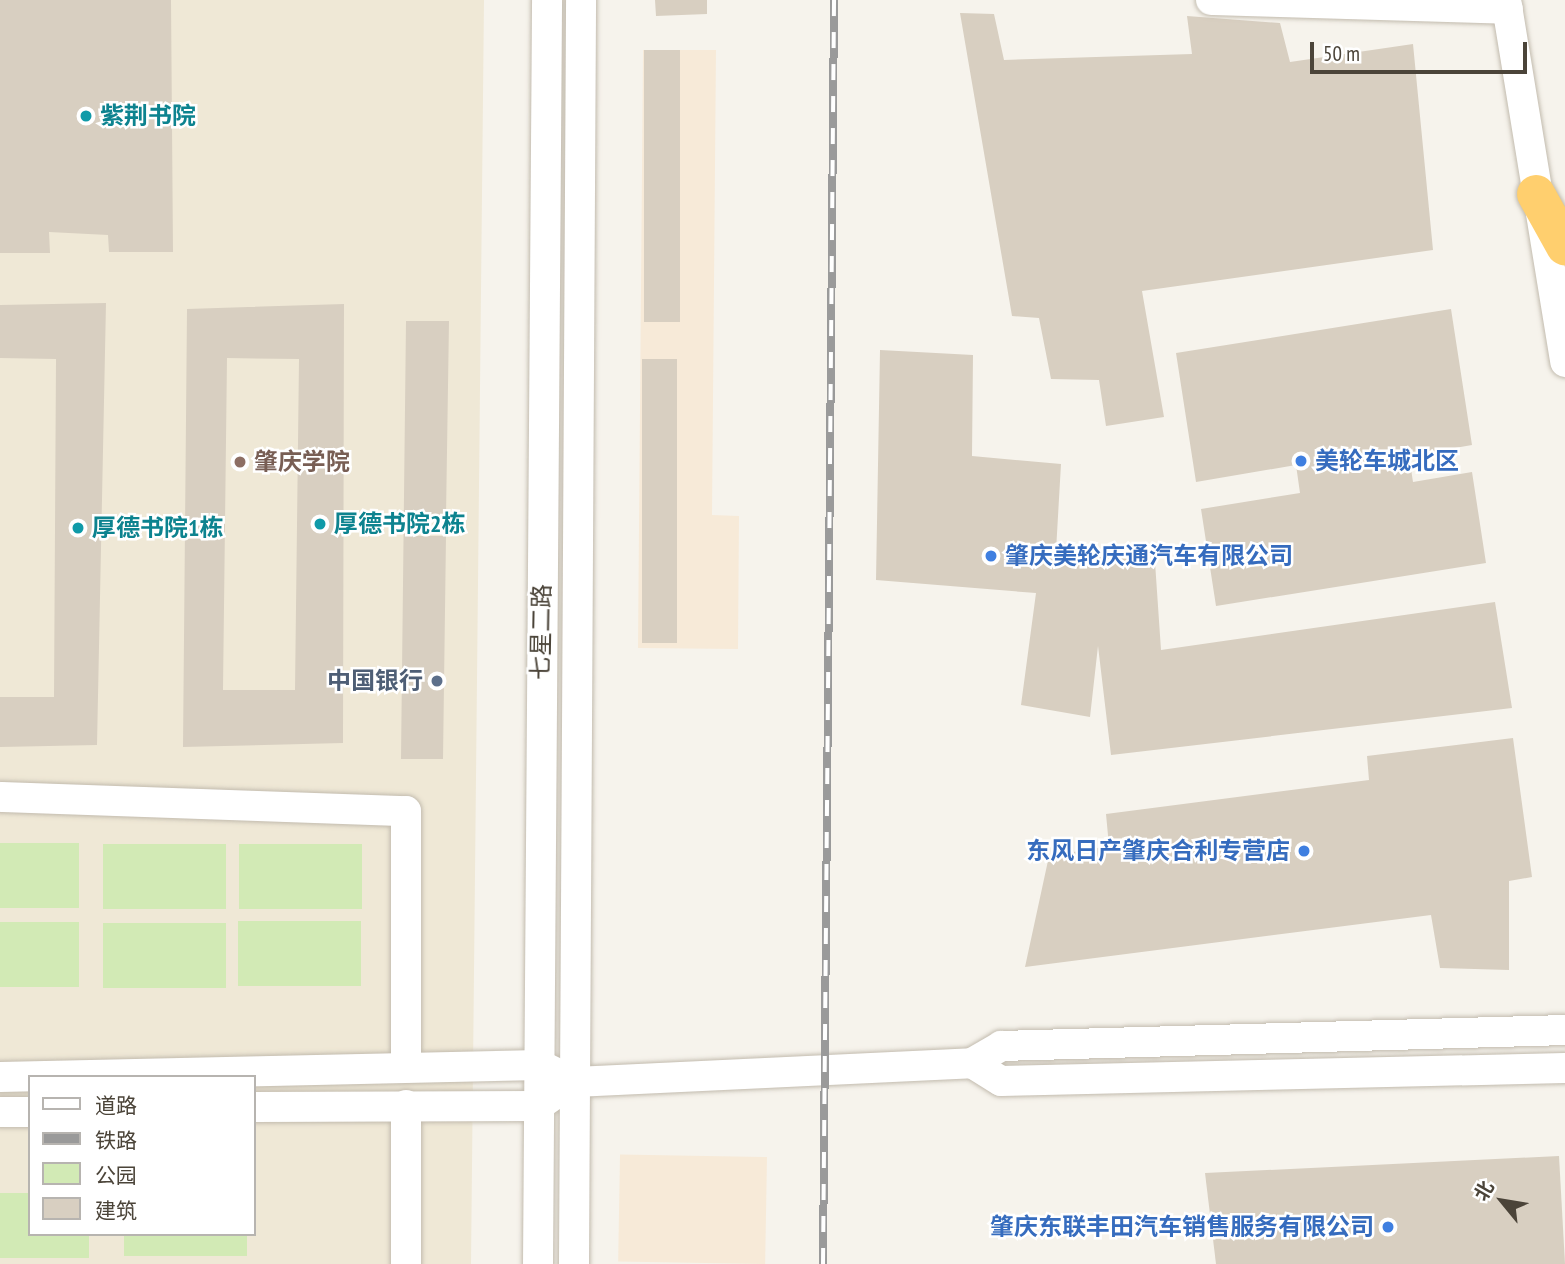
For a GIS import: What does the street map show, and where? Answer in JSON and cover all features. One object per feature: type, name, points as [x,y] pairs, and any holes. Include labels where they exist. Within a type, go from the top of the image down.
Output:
[{"type":"highway","points":[[1536,194],[1565,246]]},
{"type":"street","name":"七星二路","points":[[538,1264],[547,0]]},
{"type":"street","name":"七星二路","points":[[574,1264],[582,0]]},
{"type":"street","points":[[1211,0],[1507,5],[1565,362]]},
{"type":"street","points":[[0,797],[406,811],[406,1067]]},
{"type":"street","points":[[81,1075],[540,1065],[575,1082],[972,1063],[1001,1046],[1561,1027]]},
{"type":"street","points":[[972,1063],[1001,1081],[1565,1068]]},
{"type":"street","points":[[1520,1071],[1565,1084]]},
{"type":"street","points":[[0,1077],[28,1076]]},
{"type":"street","points":[[256,1108],[538,1105],[575,1082]]},
{"type":"street","points":[[406,1264],[407,1105]]},
{"type":"street","points":[[0,1112],[28,1112]]},
{"type":"shaded area","name":"肇庆学院","points":[[0,0],[484,0],[471,1264],[0,1264]]},
{"type":"shaded area","points":[[643,50],[716,50],[712,515],[739,516],[738,649],[638,648]]},
{"type":"shaded area","points":[[620,1154],[767,1157],[765,1264],[618,1261]]},
{"type":"green space","points":[[0,843],[79,843],[79,908],[0,908]]},
{"type":"green space","points":[[103,844],[226,844],[226,909],[103,909]]},
{"type":"green space","points":[[239,844],[362,844],[362,909],[239,909]]},
{"type":"green space","points":[[238,921],[361,921],[361,986],[238,986]]},
{"type":"green space","points":[[0,922],[79,922],[79,987],[0,987]]},
{"type":"green space","points":[[103,923],[226,923],[226,988],[103,988]]},
{"type":"green space","points":[[0,1193],[28,1193],[28,1236],[89,1236],[89,1258],[0,1258]]},
{"type":"green space","points":[[124,1236],[247,1236],[247,1256],[124,1256]]},
{"type":"building","name":"紫荆书院","points":[[0,0],[171,0],[173,252],[109,252],[108,235],[49,232],[50,253],[0,253]]},
{"type":"building","points":[[655,0],[707,0],[707,14],[656,16]]},
{"type":"building","points":[[960,13],[994,14],[1004,60],[1192,54],[1187,16],[1280,23],[1290,62],[1413,44],[1433,250],[1142,291],[1164,417],[1106,426],[1099,380],[1051,379],[1039,318],[1012,316]]},
{"type":"building","points":[[644,50],[680,50],[680,322],[644,322]]},
{"type":"building","name":"厚德书院1栋","points":[[106,303],[97,745],[0,747],[0,697],[54,697],[56,359],[0,358],[0,305]]},
{"type":"building","name":"厚德书院2栋","points":[[344,304],[343,743],[183,747],[187,309]],"holes":[[[227,358],[299,359],[295,690],[223,690]]]},
{"type":"building","name":"美轮车城北区","points":[[1451,309],[1472,445],[1409,456],[1413,482],[1472,472],[1486,563],[1216,606],[1201,509],[1300,493],[1296,465],[1196,482],[1176,353]]},
{"type":"building","points":[[406,321],[449,321],[446,517],[416,517],[415,536],[446,536],[443,759],[401,759]]},
{"type":"building","name":"肇庆美轮庆通汽车有限公司","points":[[880,350],[973,355],[972,456],[1061,464],[1056,551],[1155,562],[1161,650],[1495,602],[1512,708],[1111,755],[1098,646],[1090,717],[1021,705],[1036,593],[876,580]]},
{"type":"building","points":[[642,359],[677,359],[677,643],[642,643]]},
{"type":"building","name":"东风日产肇庆合利专营店","points":[[1513,738],[1532,877],[1509,881],[1509,970],[1440,968],[1431,915],[1025,967],[1049,856],[1109,846],[1106,814],[1369,780],[1367,756]]},
{"type":"building","name":"肇庆东联丰田汽车销售服务有限公司","points":[[1559,1156],[1565,1264],[1216,1264],[1205,1173]]},
{"type":"railway","points":[[823,1264],[834,0]]},
{"type":"place","name":"紫荆书院","points":[[86,116]]},
{"type":"place","name":"美轮车城北区","points":[[1301,461]]},
{"type":"place","name":"肇庆学院","points":[[240,462]]},
{"type":"place","name":"厚德书院2栋","points":[[320,524]]},
{"type":"place","name":"厚德书院1栋","points":[[78,528]]},
{"type":"place","name":"肇庆美轮庆通汽车有限公司","points":[[991,556]]},
{"type":"place","name":"中国银行","points":[[437,681]]},
{"type":"place","name":"东风日产肇庆合利专营店","points":[[1304,851]]},
{"type":"place","name":"肇庆东联丰田汽车销售服务有限公司","points":[[1388,1227]]}]
